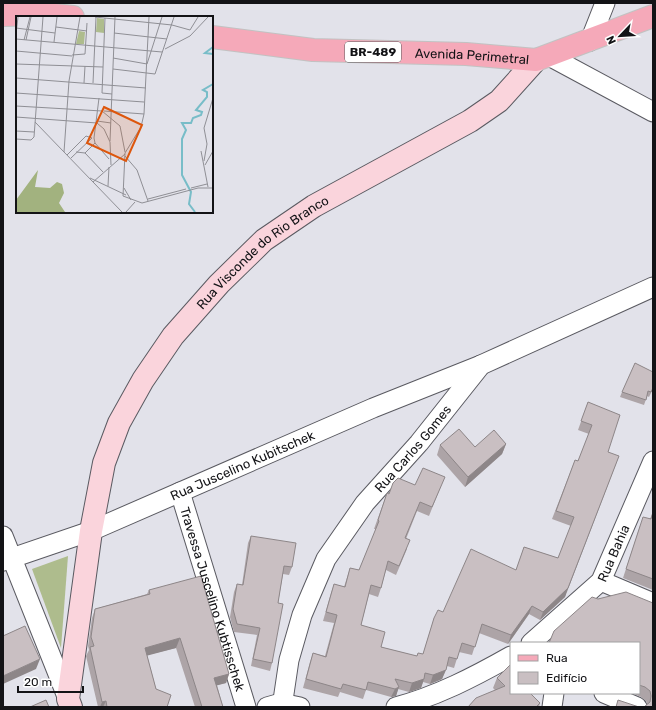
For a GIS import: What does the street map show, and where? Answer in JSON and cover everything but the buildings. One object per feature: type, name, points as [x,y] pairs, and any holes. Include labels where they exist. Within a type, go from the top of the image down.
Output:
[{"type":"main road","points":[[3,15],[45,14],[64,16]]},
{"type":"main road","name":"Avenida Perimetral","points":[[213,36],[313,50],[466,54],[542,58],[653,16]]},
{"type":"street","points":[[590,41],[605,3]]},
{"type":"street","points":[[542,58],[653,112]]},
{"type":"street","name":"Rua Visconde do Rio Branco","points":[[69,703],[91,531],[104,463],[119,424],[143,380],[173,336],[219,284],[264,240],[314,206],[470,120],[499,101],[542,58]]},
{"type":"street","name":"Rua Carlos Gomes","points":[[277,706],[302,615],[326,559],[365,502],[419,443],[481,365],[653,287]]},
{"type":"street","name":"Rua Juscelino Kubitschek","points":[[7,559],[91,531],[374,408],[481,365]]},
{"type":"street","name":"Rua Bahia","points":[[532,642],[601,581],[653,461]]},
{"type":"street","name":"Travessa Juscelino Kubtisschek","points":[[180,492],[246,707]]},
{"type":"street","points":[[3,536],[7,559],[69,703]]},
{"type":"street","points":[[601,581],[653,603]]},
{"type":"street","points":[[396,707],[421,700],[449,688],[477,675],[510,657]]},
{"type":"street","points":[[552,707],[554,694]]},
{"type":"street","points":[[606,694],[637,707]]},
{"type":"street","points":[[277,706],[300,707]]},
{"type":"green space","points":[[68,556],[61,648],[32,569]]}]
